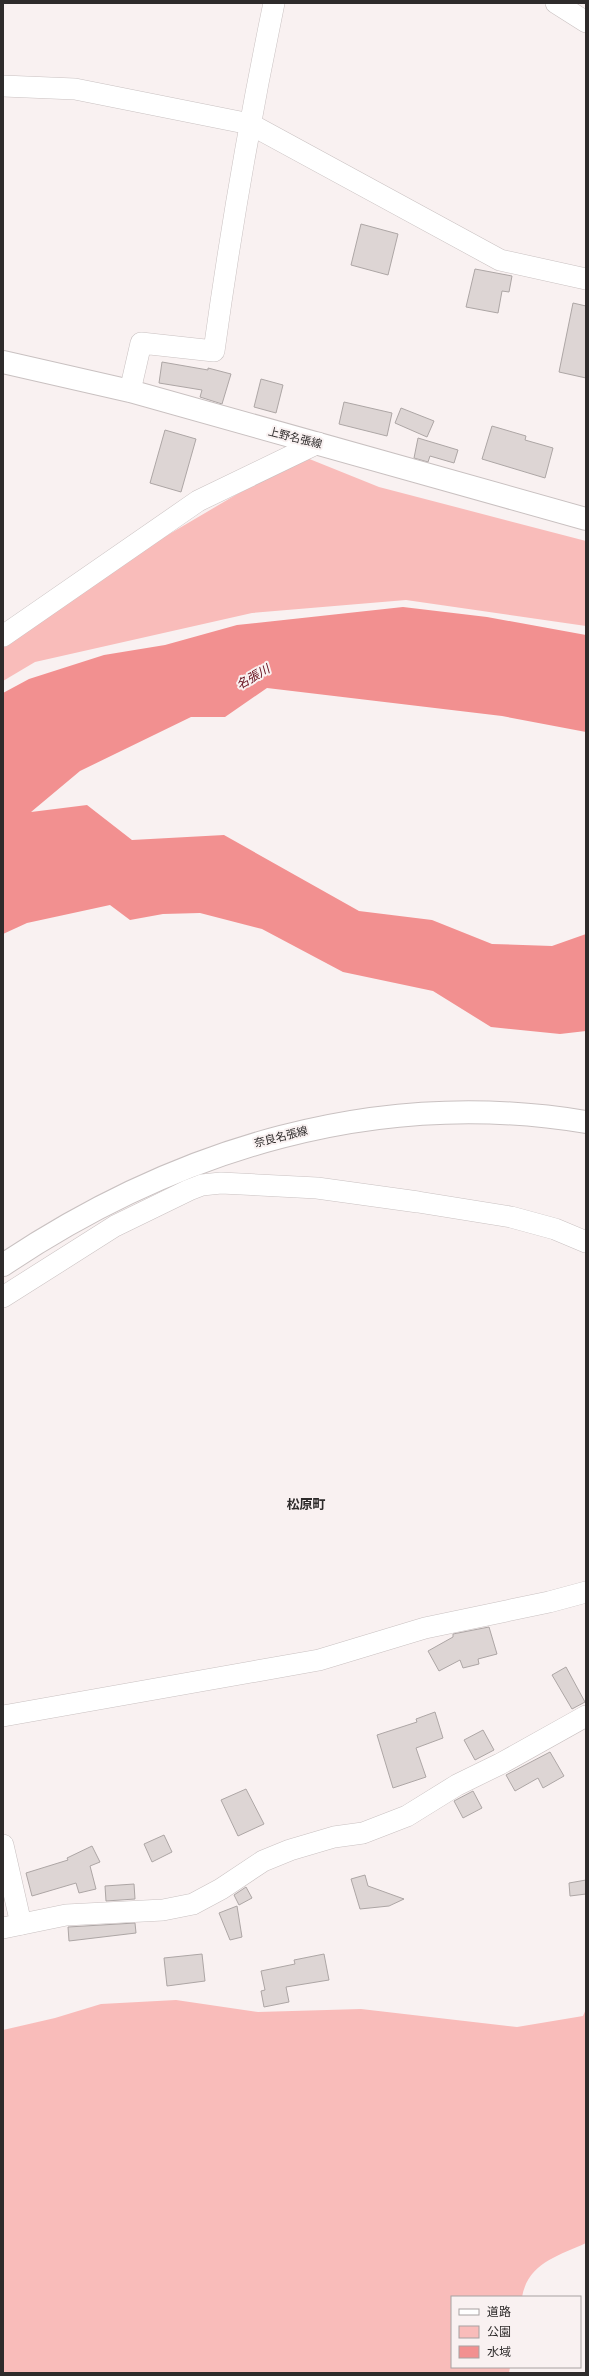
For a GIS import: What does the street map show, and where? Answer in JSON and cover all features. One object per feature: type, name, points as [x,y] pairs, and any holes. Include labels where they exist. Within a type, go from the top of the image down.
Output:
[{"type":"main road","name":"上野名張線","points":[[3,362],[130,392],[318,443],[586,519]]},
{"type":"main road","name":"奈良名張線","points":[[3,1265],[82,1217],[144,1184],[205,1160],[280,1137],[349,1122],[421,1113],[487,1112],[586,1122]]},
{"type":"street","points":[[130,392],[141,342],[214,351],[224,274],[250,124],[274,3]]},
{"type":"street","points":[[556,3],[586,22]]},
{"type":"street","points":[[3,86],[75,89],[250,124],[500,260],[586,279]]},
{"type":"street","points":[[3,636],[198,501],[318,443]]},
{"type":"street","points":[[3,1297],[115,1226],[189,1190],[202,1185],[221,1183],[317,1188],[426,1203],[511,1217],[555,1229],[586,1242]]},
{"type":"street","points":[[3,1716],[304,1663],[425,1628],[549,1602],[586,1592]]},
{"type":"street","points":[[3,1846],[12,1926],[66,1915],[163,1910],[193,1904],[221,1889],[263,1861],[290,1850],[334,1837],[363,1833],[408,1816],[457,1786],[586,1716]]},
{"type":"green space","points":[[302,456],[379,487],[586,541],[586,626],[406,600],[252,613],[35,662],[3,681],[3,646],[166,536]]},
{"type":"green space","points":[[176,2000],[258,2012],[361,2009],[517,2027],[583,2016],[586,2009],[586,2243],[555,2257],[538,2268],[525,2285],[522,2296],[451,2296],[451,2368],[510,2368],[509,2373],[3,2373],[3,2030],[55,2018],[101,2004]]},
{"type":"water","name":"名張川","points":[[403,607],[487,617],[586,635],[586,732],[502,716],[267,688],[225,717],[191,717],[80,771],[31,812],[87,805],[132,840],[224,835],[359,911],[432,920],[492,944],[552,946],[586,934],[586,1031],[560,1034],[491,1027],[433,991],[343,972],[262,929],[200,913],[163,914],[130,920],[110,905],[27,923],[3,934],[3,693],[29,679],[104,655],[165,645],[237,625]]},
{"type":"building","points":[[361,224],[398,234],[388,275],[351,265]]},
{"type":"building","points":[[475,269],[512,276],[509,292],[502,291],[498,313],[466,307]]},
{"type":"building","points":[[573,303],[586,306],[586,378],[559,372]]},
{"type":"building","points":[[162,362],[208,370],[208,368],[231,374],[222,404],[200,397],[202,390],[159,383]]},
{"type":"building","points":[[261,379],[283,385],[276,413],[254,407]]},
{"type":"building","points":[[344,402],[392,413],[387,436],[339,424]]},
{"type":"building","points":[[401,408],[434,421],[427,437],[395,423]]},
{"type":"building","points":[[492,426],[526,436],[525,440],[553,448],[545,478],[482,459]]},
{"type":"building","points":[[165,430],[196,439],[181,492],[150,483]]},
{"type":"building","points":[[418,438],[458,450],[454,463],[430,456],[428,462],[414,458]]},
{"type":"building","points":[[489,1627],[497,1654],[478,1659],[479,1664],[463,1668],[460,1660],[439,1671],[428,1651],[453,1637],[453,1634]]},
{"type":"building","points":[[566,1667],[585,1702],[572,1709],[552,1675]]},
{"type":"building","points":[[435,1712],[443,1738],[416,1748],[426,1777],[393,1788],[377,1735],[417,1722],[416,1719]]},
{"type":"building","points":[[483,1730],[494,1750],[475,1760],[464,1740]]},
{"type":"building","points":[[550,1752],[564,1776],[543,1788],[538,1778],[515,1791],[506,1775]]},
{"type":"building","points":[[246,1789],[264,1824],[238,1836],[221,1800]]},
{"type":"building","points":[[473,1791],[482,1808],[463,1818],[454,1801]]},
{"type":"building","points":[[164,1835],[172,1852],[152,1862],[144,1844]]},
{"type":"building","points":[[92,1846],[100,1862],[90,1866],[96,1889],[79,1893],[76,1883],[32,1896],[26,1873],[68,1860],[67,1858]]},
{"type":"building","points":[[365,1875],[368,1886],[404,1899],[389,1906],[360,1909],[351,1879]]},
{"type":"building","points":[[586,1880],[586,1894],[570,1896],[569,1883]]},
{"type":"building","points":[[134,1884],[135,1899],[106,1901],[105,1886]]},
{"type":"building","points":[[246,1887],[252,1898],[239,1905],[234,1895]]},
{"type":"building","points":[[237,1906],[242,1937],[230,1940],[219,1913]]},
{"type":"building","points":[[135,1923],[136,1933],[69,1941],[68,1927]]},
{"type":"building","points":[[202,1954],[205,1981],[167,1986],[164,1958]]},
{"type":"building","points":[[324,1954],[329,1980],[286,1987],[289,2002],[264,2007],[261,1991],[265,1990],[261,1971],[295,1964],[294,1960]]},
{"type":"district","name":"松原町","points":[[306,1504]]}]
